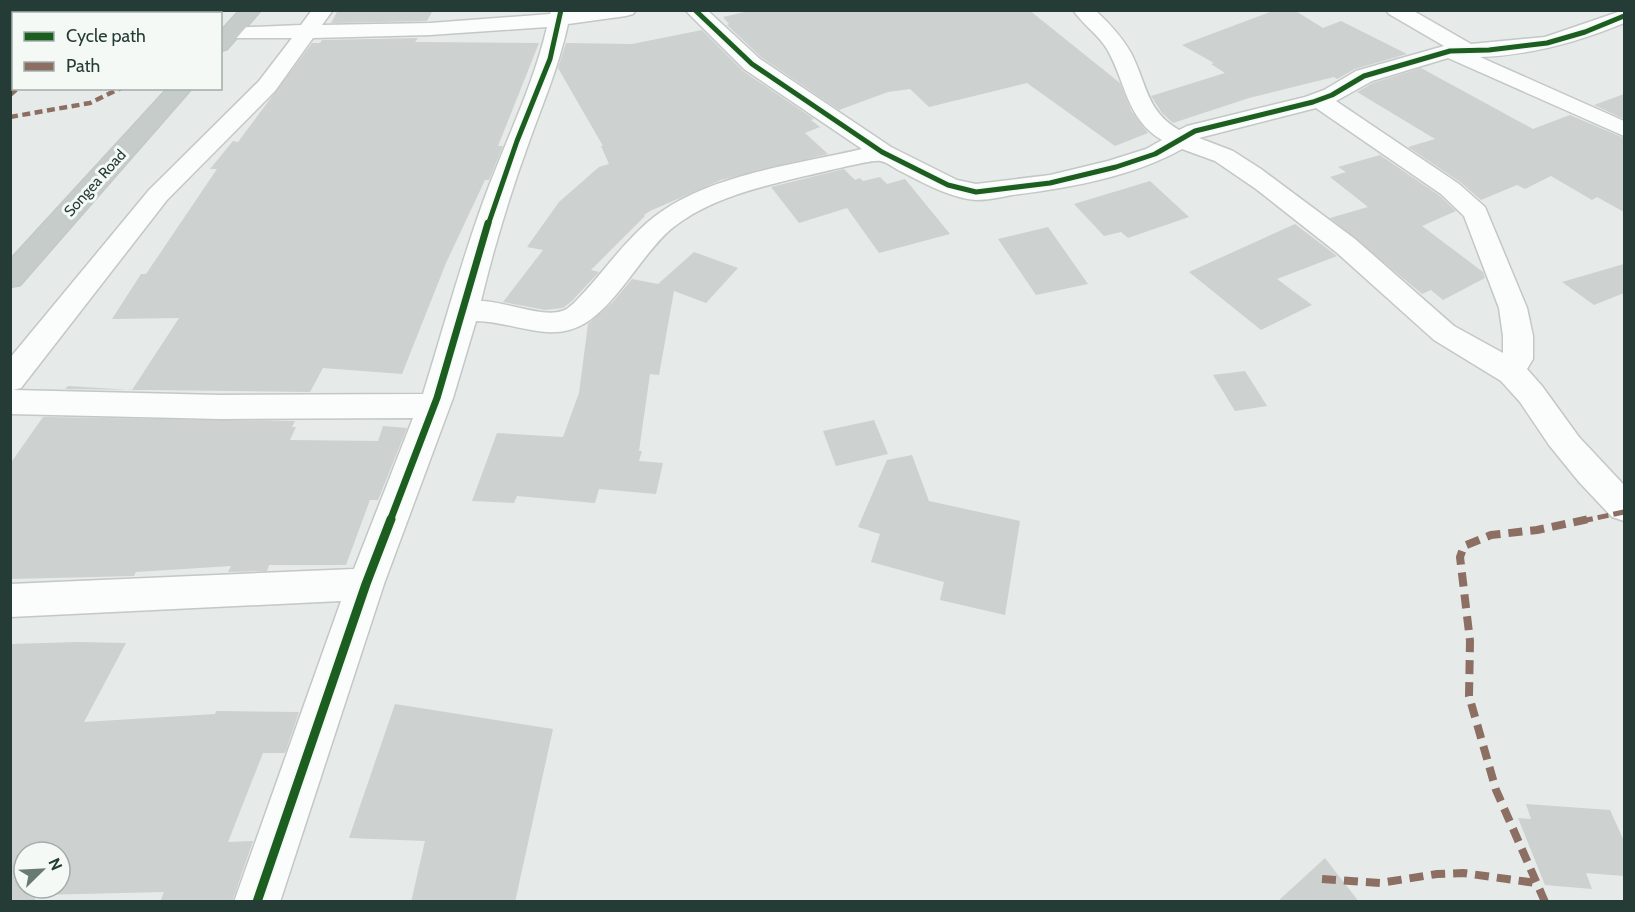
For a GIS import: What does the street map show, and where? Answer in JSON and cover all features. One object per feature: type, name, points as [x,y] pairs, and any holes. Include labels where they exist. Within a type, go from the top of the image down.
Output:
[{"type":"highway","points":[[227,38],[251,10]]},
{"type":"highway","name":"Songea Road","points":[[10,278],[179,90]]},
{"type":"street","points":[[227,38],[317,20],[394,30],[626,10]]},
{"type":"street","points":[[695,10],[752,64],[882,152],[948,185],[976,192],[1073,178],[1155,154],[1177,140],[1210,127],[1318,100],[1332,95],[1364,76],[1459,51],[1547,43],[1585,32],[1624,16]]},
{"type":"street","points":[[1083,10],[1099,24],[1115,44],[1136,95],[1148,117],[1161,130],[1177,140],[1210,150],[1245,171],[1352,250],[1417,312],[1446,335],[1509,371],[1520,381],[1560,436],[1597,481],[1624,507]]},
{"type":"street","points":[[1396,10],[1459,51],[1624,129]]},
{"type":"street","points":[[257,902],[366,584],[434,406],[464,311],[481,244],[517,141],[550,59],[560,16]]},
{"type":"street","points":[[10,380],[158,195],[267,86],[317,20]]},
{"type":"street","points":[[1318,100],[1450,189],[1476,213],[1490,254],[1513,308],[1518,336],[1518,359],[1509,371]]},
{"type":"street","points":[[464,311],[503,312],[547,324],[570,320],[586,308],[637,248],[660,225],[681,210],[734,189],[801,170],[882,152]]},
{"type":"street","points":[[10,402],[221,407],[434,406]]},
{"type":"street","points":[[10,601],[366,584]]},
{"type":"shaded area","points":[[11,10],[87,10],[86,12],[12,12],[11,81]]},
{"type":"building","points":[[338,10],[433,10],[427,21],[331,23]]},
{"type":"building","points":[[753,10],[1029,10],[1120,83],[1132,112],[1148,133],[1115,146],[1027,83],[929,107],[910,89],[888,92],[839,110],[761,57],[727,25],[729,24],[723,17]]},
{"type":"building","points":[[1275,10],[1294,10],[1323,28],[1341,21],[1407,54],[1355,69],[1337,79],[1334,77],[1249,98],[1173,123],[1162,113],[1151,96],[1225,73],[1211,64],[1214,63],[1182,45]]},
{"type":"building","points":[[702,30],[743,71],[814,119],[811,120],[820,127],[805,133],[828,154],[721,180],[650,211],[591,270],[599,272],[563,308],[545,310],[503,302],[543,250],[527,247],[559,202],[599,167],[609,164],[601,146],[603,146],[558,68],[566,43],[632,44]]},
{"type":"building","points":[[418,38],[415,42],[539,43],[498,146],[503,146],[489,180],[485,180],[446,263],[402,374],[323,368],[310,392],[132,390],[179,318],[112,319],[141,274],[146,274],[217,169],[210,169],[233,141],[238,142],[312,43],[320,43],[322,40]]},
{"type":"building","points":[[1421,68],[1533,129],[1570,115],[1624,138],[1624,212],[1597,197],[1592,200],[1551,176],[1525,189],[1517,185],[1481,200],[1460,182],[1408,147],[1435,139],[1357,92],[1373,83]]},
{"type":"building","points":[[1624,94],[1624,119],[1594,105]]},
{"type":"building","points":[[1380,155],[1440,196],[1456,211],[1422,226],[1483,272],[1485,278],[1443,300],[1431,290],[1422,294],[1330,218],[1368,207],[1330,177],[1346,172],[1338,167]]},
{"type":"building","points":[[844,169],[855,180],[860,178],[863,181],[880,177],[887,184],[905,179],[950,234],[879,253],[847,208],[799,223],[771,187]]},
{"type":"building","points":[[1150,181],[1189,217],[1128,238],[1121,232],[1104,236],[1074,204]]},
{"type":"building","points":[[1295,224],[1337,256],[1277,279],[1312,305],[1261,330],[1189,272]]},
{"type":"building","points":[[1048,227],[1088,284],[1036,295],[998,239]]},
{"type":"building","points":[[694,252],[738,268],[706,303],[674,291],[659,375],[650,374],[639,451],[642,451],[639,461],[663,463],[656,494],[599,489],[595,503],[517,496],[514,503],[472,501],[497,433],[563,437],[579,393],[588,324],[612,303],[632,279],[658,284]]},
{"type":"building","points":[[1624,264],[1624,293],[1594,305],[1562,282]]},
{"type":"building","points":[[1245,371],[1267,406],[1235,411],[1213,375]]},
{"type":"building","points":[[68,386],[128,390],[65,389]]},
{"type":"building","points":[[43,417],[295,421],[292,427],[296,427],[290,440],[378,441],[383,426],[407,428],[378,500],[370,500],[346,565],[269,565],[267,571],[228,572],[231,566],[136,572],[134,576],[10,579],[10,464]]},
{"type":"building","points":[[874,420],[888,454],[836,466],[823,431]]},
{"type":"building","points":[[912,455],[929,501],[1020,521],[1005,615],[940,600],[944,582],[871,562],[880,534],[858,527],[887,460]]},
{"type":"building","points":[[126,643],[84,722],[215,714],[216,711],[299,712],[285,753],[263,753],[228,842],[253,841],[232,902],[160,902],[164,892],[72,894],[72,840],[12,840],[12,900],[35,900],[34,902],[10,902],[10,644]]},
{"type":"building","points":[[395,704],[553,729],[515,902],[411,902],[425,841],[349,838]]},
{"type":"building","points":[[1526,804],[1610,810],[1624,841],[1624,876],[1586,873],[1592,889],[1545,885],[1518,818],[1531,819]]},
{"type":"building","points":[[1325,858],[1359,902],[1277,902]]},
{"type":"marked path","points":[[10,95],[16,90]]},
{"type":"marked path","points":[[10,117],[90,103],[117,90]]},
{"type":"marked path","points":[[1545,902],[1496,790],[1469,696],[1470,641],[1460,557],[1464,546],[1491,535],[1537,530],[1624,512]]},
{"type":"marked path","points":[[1322,879],[1380,883],[1437,874],[1463,873],[1536,883]]},
{"type":"cycle path","points":[[257,902],[366,584],[437,398],[464,311],[481,244],[517,141],[550,59],[561,10]]},
{"type":"cycle path","points":[[695,10],[752,64],[882,152],[948,185],[976,192],[1050,183],[1116,167],[1155,154],[1195,131],[1313,102],[1332,95],[1364,76],[1450,51],[1489,50],[1547,43],[1585,32],[1624,16]]}]
